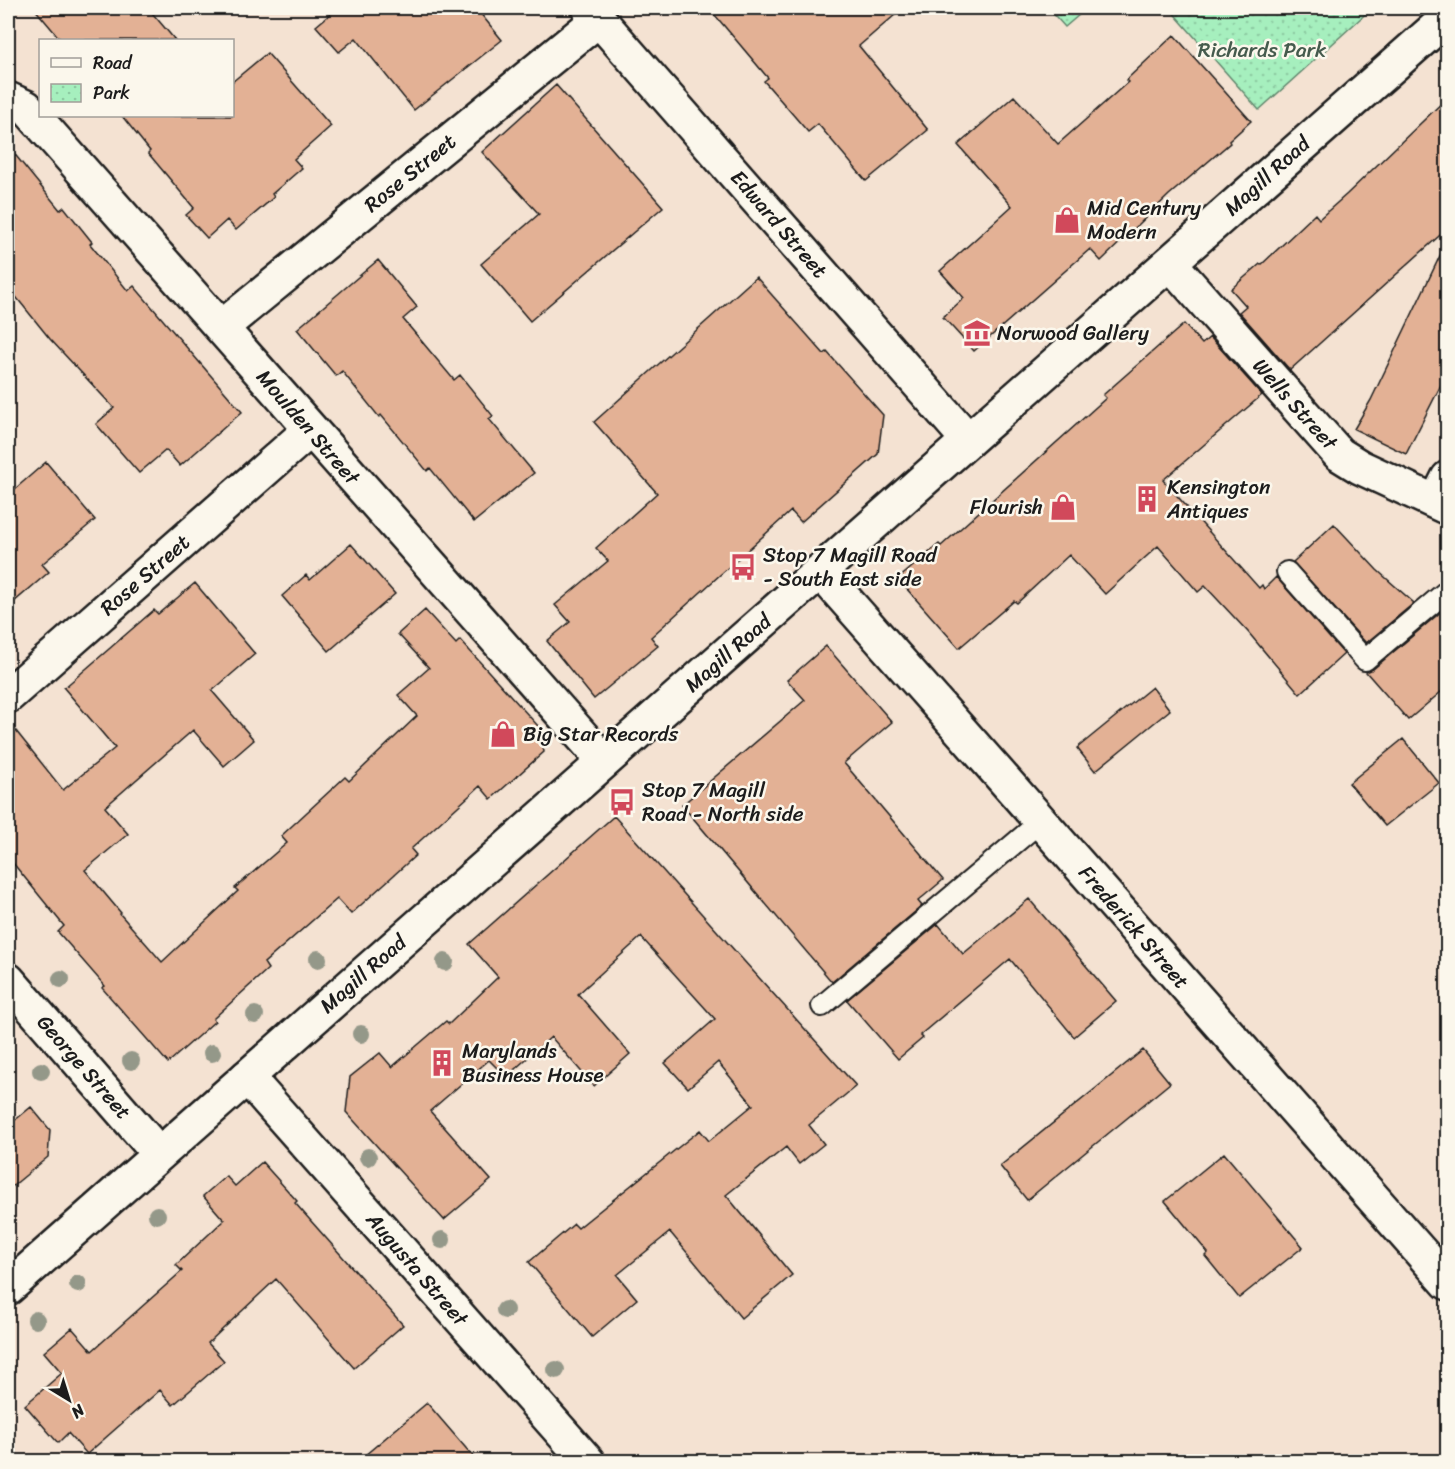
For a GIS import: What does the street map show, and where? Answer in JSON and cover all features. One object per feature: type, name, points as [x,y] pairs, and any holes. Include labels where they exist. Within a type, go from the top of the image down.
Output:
[{"type":"street","name":"Rose Street","points":[[222,327],[594,13]]},
{"type":"street","name":"Edward Street","points":[[594,13],[968,440]]},
{"type":"street","name":"Magill Road","points":[[8,1288],[968,440],[1444,24]]},
{"type":"street","name":"Moulden Street","points":[[8,99],[26,107],[604,761]]},
{"type":"street","name":"Wells Street","points":[[1170,263],[1339,454],[1360,467],[1444,496]]},
{"type":"street","name":"Rose Street","points":[[8,696],[310,430]]},
{"type":"street","name":"Frederick Street","points":[[820,571],[1448,1283]]},
{"type":"street","name":"George Street","points":[[8,980],[159,1154]]},
{"type":"street","name":"Augusta Street","points":[[247,1077],[588,1461]]},
{"type":"lane","points":[[1287,572],[1365,660],[1448,590]]},
{"type":"lane","points":[[822,1006],[1041,821]]},
{"type":"green space","points":[[1048,8],[1087,8],[1065,27]]},
{"type":"green space","name":"Richards Park","points":[[1169,8],[1372,8],[1259,110]]},
{"type":"building","points":[[34,8],[148,8],[174,39],[60,39]]},
{"type":"building","points":[[332,8],[476,8],[502,40],[414,110],[356,38],[339,52],[316,26],[335,10]]},
{"type":"building","points":[[709,8],[903,8],[859,46],[928,130],[866,181],[818,124],[808,132],[764,81],[768,78]]},
{"type":"building","points":[[1174,35],[1251,121],[1229,141],[1230,143],[1169,195],[1101,261],[1090,249],[974,351],[943,317],[964,298],[940,271],[1012,206],[958,145],[1014,96],[1058,144],[1128,82],[1126,80]]},
{"type":"building","points":[[267,53],[331,126],[294,159],[302,168],[272,194],[274,197],[236,230],[227,220],[207,238],[186,215],[194,208],[148,153],[150,151],[123,117],[234,117],[234,80]]},
{"type":"building","points":[[556,85],[663,207],[530,321],[481,264],[539,214],[482,152]]},
{"type":"building","points":[[1448,97],[1448,228],[1290,370],[1239,312],[1246,306],[1231,289],[1261,265],[1315,214],[1319,219]]},
{"type":"building","points":[[8,146],[60,210],[64,207],[128,291],[134,286],[242,412],[180,466],[166,450],[139,473],[96,424],[114,408],[50,339],[8,287]]},
{"type":"building","points":[[1448,239],[1448,371],[1406,454],[1354,429],[1371,400]]},
{"type":"building","points":[[378,260],[417,307],[403,319],[454,380],[460,375],[493,416],[489,419],[534,473],[474,522],[430,468],[427,471],[381,415],[379,417],[342,371],[336,376],[297,329]]},
{"type":"building","points":[[756,277],[824,354],[827,352],[883,415],[878,454],[801,522],[791,511],[651,637],[658,646],[594,699],[547,641],[570,622],[555,605],[608,561],[596,548],[657,493],[594,422]]},
{"type":"building","points":[[1184,324],[1202,344],[1210,337],[1262,395],[1163,480],[1259,588],[1262,585],[1264,589],[1276,577],[1344,654],[1300,694],[1248,632],[1205,586],[1198,592],[1158,546],[1105,594],[1069,555],[1017,603],[1014,601],[959,648],[898,579],[939,544],[941,546],[1106,398],[1103,395]]},
{"type":"building","points":[[46,462],[95,520],[42,564],[49,572],[8,607],[8,495]]},
{"type":"building","points":[[1334,524],[1377,570],[1414,603],[1366,643],[1293,562]]},
{"type":"building","points":[[351,544],[395,594],[329,651],[282,596],[306,575],[310,580]]},
{"type":"building","points":[[195,583],[255,654],[212,691],[254,740],[224,766],[193,730],[105,807],[128,834],[85,870],[162,962],[238,891],[235,888],[287,843],[281,836],[345,777],[349,781],[417,716],[398,695],[429,668],[398,634],[425,610],[456,644],[460,640],[539,727],[544,752],[491,799],[480,786],[411,849],[416,855],[351,914],[337,899],[264,963],[268,969],[168,1063],[102,988],[105,986],[58,932],[64,926],[8,857],[8,721],[63,790],[115,748],[64,688],[154,610],[158,614]]},
{"type":"building","points":[[1448,606],[1448,686],[1408,720],[1366,672],[1373,669]]},
{"type":"building","points":[[826,646],[892,722],[844,763],[943,880],[918,901],[922,906],[832,982],[682,805],[805,700],[787,680]]},
{"type":"building","points":[[1152,687],[1170,710],[1095,771],[1077,748]]},
{"type":"building","points":[[1403,739],[1439,783],[1385,826],[1349,783]]},
{"type":"building","points":[[614,816],[856,1086],[809,1125],[824,1144],[799,1164],[786,1147],[726,1195],[792,1275],[741,1318],[670,1232],[617,1275],[637,1299],[592,1337],[529,1262],[574,1224],[578,1228],[700,1130],[709,1141],[753,1105],[718,1062],[688,1088],[665,1063],[715,1019],[641,937],[578,994],[630,1054],[594,1086],[551,1037],[506,1077],[489,1060],[430,1111],[491,1180],[444,1220],[346,1112],[350,1077],[380,1053],[392,1067],[446,1021],[449,1024],[498,977],[469,944]]},
{"type":"building","points":[[1029,899],[1116,1001],[1074,1037],[1010,959],[920,1035],[923,1038],[898,1059],[847,1000],[938,924],[963,954]]},
{"type":"building","points":[[1143,1050],[1170,1083],[1027,1200],[1000,1166]]},
{"type":"building","points":[[31,1107],[50,1130],[48,1157],[8,1190],[8,1126]]},
{"type":"building","points":[[1224,1153],[1303,1247],[1239,1298],[1205,1256],[1208,1253],[1165,1201]]},
{"type":"building","points":[[262,1162],[297,1201],[295,1203],[403,1325],[354,1368],[276,1279],[208,1343],[224,1361],[173,1405],[160,1390],[87,1454],[68,1433],[58,1443],[25,1405],[62,1373],[44,1352],[72,1328],[92,1351],[182,1271],[176,1265],[224,1220],[203,1196],[226,1176],[235,1186]]},
{"type":"building","points":[[427,1403],[477,1461],[358,1461]]},
{"type":"place","name":"Mid Century Modern","points":[[1067,220]]},
{"type":"place","name":"Norwood Gallery","points":[[977,333]]},
{"type":"place","name":"Kensington Antiques","points":[[1147,499]]},
{"type":"place","name":"Flourish","points":[[1063,507]]},
{"type":"place","name":"Stop 7 Magill Road - South East side","points":[[743,567]]},
{"type":"place","name":"Big Star Records","points":[[503,734]]},
{"type":"place","name":"Stop 7 Magill Road - North side","points":[[622,802]]},
{"type":"place","name":"Marylands Business House","points":[[442,1063]]}]
